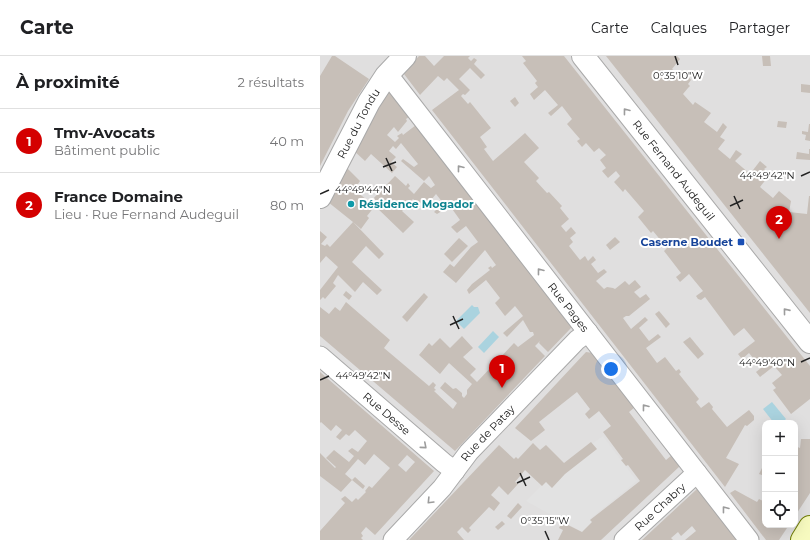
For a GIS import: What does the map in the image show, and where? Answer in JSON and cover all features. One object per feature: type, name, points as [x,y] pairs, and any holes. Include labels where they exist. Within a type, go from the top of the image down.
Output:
[{"type":"main road","points":[[802,540],[810,527]]},
{"type":"street","name":"Rue du Tondu","points":[[320,197],[369,102],[386,76],[405,56]]},
{"type":"street","name":"Rue Fernand Audeguil","points":[[583,56],[810,342]]},
{"type":"street","name":"Rue Pages","points":[[386,76],[392,81],[749,540]]},
{"type":"street","name":"Rue de Patay","points":[[393,540],[442,488],[469,452],[577,340],[588,332]]},
{"type":"street","name":"Rue Desse","points":[[320,356],[455,471]]},
{"type":"street","name":"Rue Chabry","points":[[624,540],[697,473]]},
{"type":"shaded area","points":[[320,56],[810,56],[810,540],[320,540]]},
{"type":"shaded area","points":[[603,436],[637,481],[590,519],[592,522],[582,532],[526,501],[563,464]]},
{"type":"water","points":[[472,305],[474,307],[478,307],[480,313],[464,329],[456,321]]},
{"type":"water","points":[[493,331],[499,337],[484,353],[478,347]]},
{"type":"water","points":[[772,402],[786,419],[772,420],[763,409]]},
{"type":"building","points":[[332,56],[335,56],[369,79],[348,111],[320,166],[320,76]]},
{"type":"building","points":[[419,56],[425,56],[434,66],[444,56],[470,56],[468,58],[471,61],[474,58],[477,60],[474,64],[485,75],[481,79],[470,68],[459,79],[470,90],[465,95],[463,94],[461,96],[468,104],[470,102],[491,128],[480,137],[487,147],[484,149],[493,161],[525,133],[539,148],[524,162],[539,178],[536,181],[562,206],[560,208],[569,219],[561,226],[566,232],[571,227],[576,233],[570,238],[573,242],[569,246],[580,260],[585,256],[588,261],[593,256],[596,260],[591,264],[598,273],[604,269],[607,272],[596,281],[604,289],[607,287],[615,289],[625,281],[629,285],[635,280],[641,287],[634,292],[640,298],[646,294],[650,299],[629,316],[623,318],[631,329],[645,317],[648,320],[639,328],[649,341],[658,334],[661,337],[646,348],[657,363],[665,357],[676,371],[679,369],[681,372],[679,374],[699,399],[696,402],[701,408],[709,402],[713,407],[712,409],[727,427],[749,410],[754,416],[754,420],[747,426],[745,425],[726,458],[739,464],[725,487],[432,110],[459,90],[447,78],[444,81],[438,76],[420,95],[404,74],[404,72]]},
{"type":"building","points":[[522,56],[564,56],[810,366],[810,399],[791,414],[773,390],[776,388],[772,383],[782,375],[774,366],[760,377],[756,372],[761,368],[749,353],[742,359],[738,354],[755,341],[744,328],[734,336],[705,297],[701,300],[698,299],[696,296],[703,291],[689,274],[680,282],[676,277],[681,273],[664,251],[667,248],[653,231],[651,233],[638,217],[644,211],[625,189],[623,192],[614,182],[620,176],[616,171],[608,178],[602,171],[606,168],[600,160],[606,155],[599,148],[594,152],[586,143],[582,147],[577,141],[580,139],[567,124],[572,119],[562,106],[551,116],[548,113],[558,105],[545,90],[534,100],[530,94],[538,87],[535,83],[537,81],[523,63],[526,61]]},
{"type":"building","points":[[606,56],[677,56],[680,59],[672,69],[684,78],[687,75],[691,80],[688,84],[690,86],[683,94],[693,105],[695,102],[711,113],[704,122],[717,132],[723,123],[727,127],[720,137],[725,140],[718,149],[730,159],[736,150],[742,154],[735,161],[750,174],[760,161],[767,167],[764,169],[770,174],[760,187],[773,198],[779,191],[791,201],[789,212],[807,214],[810,196],[810,313]]},
{"type":"building","points":[[762,56],[770,56],[771,66],[763,66]]},
{"type":"building","points":[[801,84],[810,85],[810,93],[801,92]]},
{"type":"building","points":[[389,91],[409,117],[406,119],[407,121],[398,132],[394,127],[387,135],[395,142],[399,138],[397,136],[402,133],[403,135],[416,125],[572,325],[571,328],[548,352],[539,343],[540,341],[535,346],[545,356],[455,451],[320,336],[320,307],[329,314],[335,307],[340,311],[346,302],[390,340],[384,348],[429,386],[433,382],[436,385],[434,388],[436,390],[434,391],[453,409],[457,403],[440,388],[445,382],[453,389],[456,388],[462,393],[464,398],[467,394],[467,390],[472,384],[449,363],[440,374],[419,355],[429,343],[432,346],[440,338],[450,348],[462,336],[473,348],[463,357],[476,369],[470,375],[477,382],[514,343],[518,347],[534,335],[533,332],[530,332],[523,320],[507,337],[503,333],[523,316],[515,306],[505,316],[495,303],[500,298],[486,280],[469,294],[467,290],[472,284],[490,270],[488,268],[491,266],[492,268],[496,265],[485,250],[456,283],[443,272],[450,264],[454,267],[471,247],[478,242],[466,226],[457,233],[451,227],[460,220],[450,206],[437,214],[434,212],[443,203],[436,194],[427,205],[422,201],[419,204],[413,199],[402,211],[414,222],[403,233],[375,206],[367,216],[369,218],[361,229],[328,202],[336,192],[334,190],[342,180],[339,177],[345,166],[360,181],[354,190],[370,202],[395,176],[406,186],[408,183],[410,186],[408,188],[414,194],[424,182],[431,188],[435,185],[429,176],[424,181],[401,161],[403,159],[414,167],[418,164],[401,143],[396,149],[393,146],[389,151],[396,157],[391,162],[397,167],[392,173],[371,154],[365,161],[353,150]]},
{"type":"building","points":[[515,97],[519,103],[515,107],[510,101]]},
{"type":"building","points":[[778,121],[787,122],[786,128],[777,127]]},
{"type":"building","points":[[809,124],[810,141],[805,140],[806,135],[802,134],[802,131],[808,132]]},
{"type":"building","points":[[809,149],[810,160],[796,159],[797,152],[809,154]]},
{"type":"building","points":[[353,222],[384,254],[379,259],[366,246],[352,262],[382,290],[377,295],[363,282],[355,292],[338,275],[333,283],[336,286],[325,299],[323,297],[320,300],[320,290],[338,267],[326,256],[320,263],[320,231],[327,237],[321,244],[325,246],[327,244],[330,247]]},
{"type":"building","points":[[615,237],[620,242],[610,250],[606,245]]},
{"type":"building","points":[[459,238],[468,246],[452,262],[444,254]]},
{"type":"building","points":[[346,291],[352,296],[349,300],[343,295]]},
{"type":"building","points":[[424,293],[428,297],[407,322],[402,317]]},
{"type":"building","points":[[659,311],[670,324],[666,328],[655,314]]},
{"type":"building","points":[[690,337],[704,354],[698,359],[683,342]]},
{"type":"building","points":[[586,352],[593,353],[635,407],[629,412],[666,460],[672,455],[680,466],[601,540],[558,540],[563,530],[559,528],[562,522],[582,532],[592,522],[590,520],[640,481],[628,465],[626,466],[621,460],[623,459],[603,432],[611,426],[599,411],[589,419],[585,414],[590,409],[577,392],[539,422],[545,430],[531,441],[515,428]]},
{"type":"building","points":[[320,372],[434,471],[375,535],[366,527],[361,533],[363,536],[361,538],[363,540],[320,540],[320,531],[345,503],[341,499],[345,496],[352,502],[356,498],[358,500],[366,492],[365,491],[369,486],[372,488],[390,468],[374,454],[365,465],[358,459],[345,474],[352,480],[341,492],[320,476],[320,453],[335,468],[336,467],[326,458],[334,450],[349,462],[354,456],[348,451],[352,448],[358,452],[367,441],[355,430],[349,436],[346,434],[340,440],[336,437],[342,430],[336,425],[331,431],[321,422],[320,423]],"holes":[[[407,455],[415,462],[406,472],[398,465]]]},
{"type":"building","points":[[801,439],[810,439],[810,493],[798,511],[798,447],[800,448]]},
{"type":"building","points":[[591,442],[597,449],[565,474],[552,488],[546,482],[542,486],[525,470],[515,482],[518,484],[508,495],[499,486],[491,495],[500,503],[494,511],[489,507],[469,528],[471,530],[468,533],[462,527],[457,532],[464,540],[409,540],[499,445],[514,459],[516,457],[518,459],[533,443],[540,450],[546,445],[564,463]]},
{"type":"building","points":[[762,468],[762,475],[759,474]]},
{"type":"building","points":[[355,477],[365,486],[363,489],[352,480]]},
{"type":"building","points":[[697,489],[737,540],[685,540],[696,531],[692,526],[681,536],[678,532],[671,538],[673,540],[642,540]]},
{"type":"building","points":[[735,490],[757,502],[759,499],[762,500],[762,528],[787,528],[779,540],[766,540],[730,493]]},
{"type":"building","points":[[518,503],[522,507],[511,519],[507,516]]},
{"type":"building","points":[[502,521],[505,524],[498,530],[495,527]]},
{"type":"place","name":"Résidence Mogador","points":[[351,204]]},
{"type":"place","name":"France Domaine","points":[[779,239]]},
{"type":"place","name":"Caserne Boudet","points":[[741,242]]},
{"type":"place","name":"Tmv-Avocats","points":[[502,388]]}]
